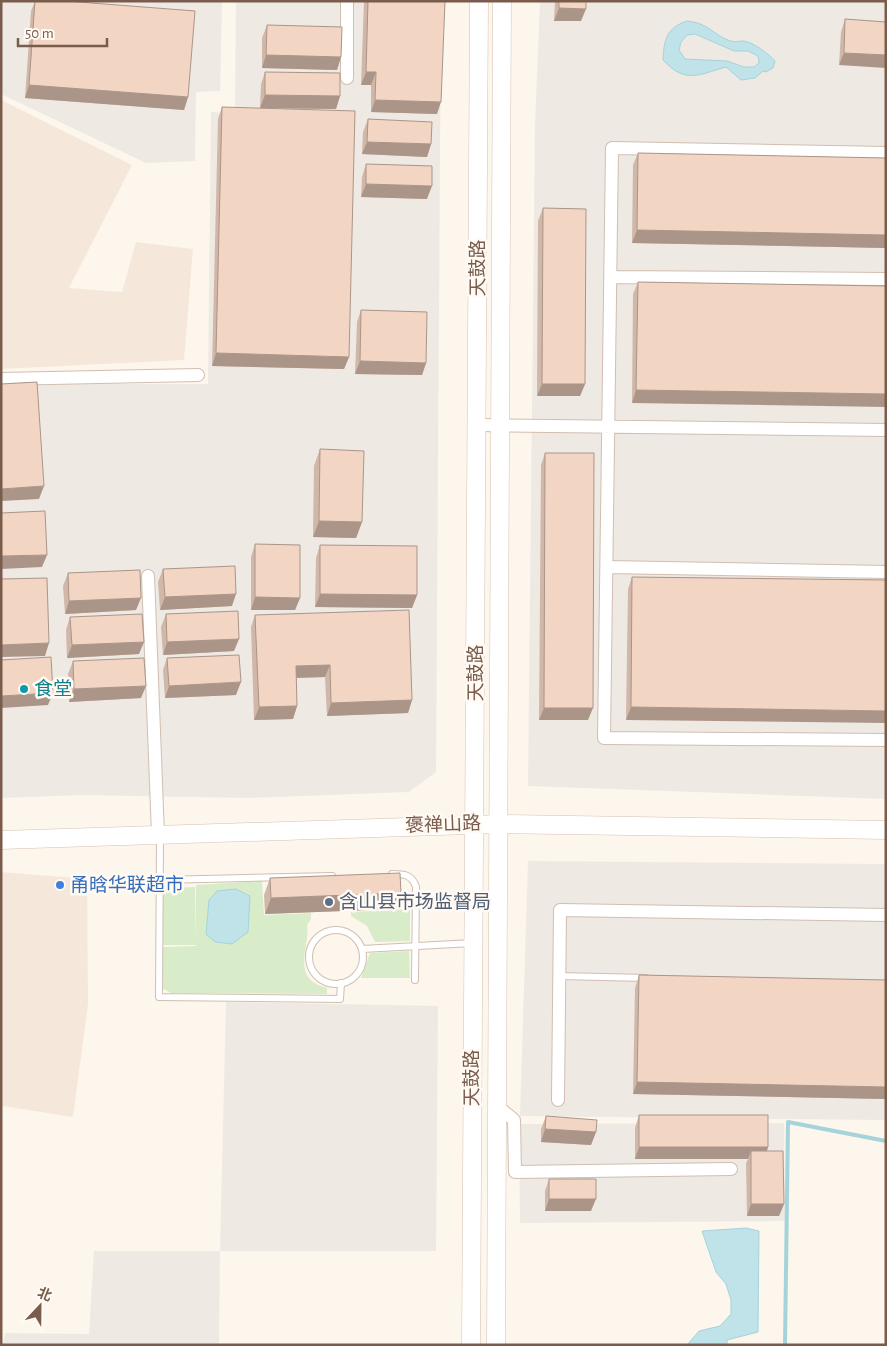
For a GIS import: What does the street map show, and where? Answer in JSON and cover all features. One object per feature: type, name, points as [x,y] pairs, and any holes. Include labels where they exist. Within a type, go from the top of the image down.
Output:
[{"type":"main road","name":"天鼓路","points":[[471,1345],[479,1]]},
{"type":"main road","name":"天鼓路","points":[[496,1345],[500,824],[502,1]]},
{"type":"main road","name":"褒禅山路","points":[[1,840],[475,824],[886,830]]},
{"type":"street","points":[[347,1],[347,78]]},
{"type":"street","points":[[886,153],[612,148],[604,738],[886,740]]},
{"type":"street","points":[[611,277],[886,280]]},
{"type":"street","points":[[1,379],[198,375]]},
{"type":"street","points":[[477,425],[886,430]]},
{"type":"street","points":[[607,567],[886,572]]},
{"type":"street","points":[[148,576],[159,835]]},
{"type":"street","points":[[558,1100],[560,910],[886,914]]},
{"type":"street","points":[[497,1106],[514,1120],[515,1172],[732,1169]]},
{"type":"lane","points":[[159,835],[159,997],[340,999],[341,983]]},
{"type":"lane","points":[[385,875],[405,874],[414,881],[416,886],[415,980]]},
{"type":"lane","points":[[160,880],[336,876]]},
{"type":"lane","points":[[342,931],[358,941],[362,949],[363,958],[356,974],[341,983],[332,984],[316,976],[309,960],[312,944],[325,932],[342,931]]},
{"type":"lane","points":[[362,949],[473,943]]},
{"type":"lane","points":[[559,976],[656,978]]},
{"type":"shaded area","points":[[1,1],[222,1],[220,91],[196,92],[195,161],[146,163],[1,94]]},
{"type":"shaded area","points":[[236,1],[441,1],[436,772],[409,792],[250,798],[80,795],[1,798],[1,384],[208,384],[211,112],[235,113]]},
{"type":"shaded area","points":[[540,1],[886,1],[886,799],[528,786],[535,123]]},
{"type":"shaded area","points":[[1,100],[132,165],[69,288],[122,292],[136,242],[193,249],[184,360],[1,369]]},
{"type":"shaded area","points":[[528,861],[886,864],[886,1120],[520,1116]]},
{"type":"shaded area","points":[[1,872],[87,879],[88,1004],[73,1117],[3,1106],[1,1111]]},
{"type":"shaded area","points":[[226,1002],[438,1006],[436,1251],[220,1251]]},
{"type":"shaded area","points":[[784,1123],[785,1221],[520,1223],[519,1124]]},
{"type":"shaded area","points":[[94,1251],[220,1251],[219,1345],[3,1345],[5,1333],[89,1334]]},
{"type":"green space","points":[[262,881],[264,915],[311,913],[311,919],[307,925],[305,970],[308,977],[315,984],[327,988],[327,994],[171,993],[162,988],[163,947],[196,946],[196,885]]},
{"type":"green space","points":[[195,887],[196,945],[162,945],[162,888]]},
{"type":"green space","points":[[410,893],[410,941],[375,942],[367,926],[351,916],[351,912],[396,910],[396,894]]},
{"type":"green space","points":[[409,951],[410,978],[361,978],[370,953]]},
{"type":"water","points":[[687,21],[694,22],[705,26],[730,41],[751,43],[775,61],[773,68],[766,72],[763,71],[755,78],[741,80],[726,67],[692,76],[678,72],[663,60],[665,41],[670,31]],"holes":[[[695,34],[734,51],[748,51],[758,56],[759,63],[754,67],[744,67],[727,61],[685,59],[679,50],[681,42],[687,35]]]},
{"type":"water","points":[[236,889],[250,896],[248,932],[232,944],[215,942],[206,934],[209,900],[217,891]]},
{"type":"water","points":[[746,1228],[759,1231],[758,1332],[727,1340],[727,1345],[687,1345],[699,1331],[720,1326],[731,1314],[731,1300],[726,1284],[716,1272],[702,1231]]},
{"type":"building","points":[[35,1],[66,1],[195,11],[188,97],[29,85]]},
{"type":"building","points":[[368,1],[445,1],[441,102],[375,100],[376,72],[366,72]]},
{"type":"building","points":[[559,1],[586,1],[586,9],[559,8]]},
{"type":"building","points":[[845,19],[886,22],[886,55],[844,53]]},
{"type":"building","points":[[267,25],[342,27],[341,57],[266,55]]},
{"type":"building","points":[[265,72],[340,73],[340,96],[265,95]]},
{"type":"building","points":[[222,107],[355,111],[349,357],[216,353]]},
{"type":"building","points":[[368,119],[432,122],[431,144],[367,142]]},
{"type":"building","points":[[638,153],[886,158],[886,235],[637,230]]},
{"type":"building","points":[[366,164],[432,166],[432,186],[366,184]]},
{"type":"building","points":[[543,208],[586,209],[585,384],[542,384]]},
{"type":"building","points":[[638,282],[886,286],[886,394],[636,390]]},
{"type":"building","points":[[361,310],[427,312],[426,363],[360,361]]},
{"type":"building","points":[[37,382],[44,486],[1,489],[1,384]]},
{"type":"building","points":[[320,449],[364,451],[362,522],[319,521]]},
{"type":"building","points":[[545,453],[594,453],[593,708],[544,708]]},
{"type":"building","points":[[45,511],[47,555],[1,556],[1,513]]},
{"type":"building","points":[[255,544],[300,545],[300,598],[255,597]]},
{"type":"building","points":[[320,545],[417,546],[417,595],[320,594]]},
{"type":"building","points":[[235,566],[236,594],[165,597],[163,569]]},
{"type":"building","points":[[140,570],[141,598],[69,601],[68,573]]},
{"type":"building","points":[[632,577],[886,580],[886,711],[631,707]]},
{"type":"building","points":[[47,578],[49,643],[1,645],[1,579]]},
{"type":"building","points":[[409,610],[412,700],[331,703],[330,665],[296,666],[297,706],[259,707],[255,615]]},
{"type":"building","points":[[238,611],[239,639],[167,642],[166,614]]},
{"type":"building","points":[[142,614],[144,642],[72,645],[70,617]]},
{"type":"building","points":[[239,655],[241,682],[169,686],[167,658]]},
{"type":"building","points":[[51,657],[53,693],[1,696],[1,660]]},
{"type":"building","points":[[144,658],[146,686],[74,689],[73,661]]},
{"type":"building","points":[[400,873],[401,893],[271,898],[270,878]]},
{"type":"building","points":[[639,975],[886,980],[886,1087],[637,1082]]},
{"type":"building","points":[[639,1115],[768,1115],[768,1147],[639,1147]]},
{"type":"building","points":[[546,1116],[597,1120],[596,1132],[545,1129]]},
{"type":"building","points":[[751,1151],[783,1151],[784,1204],[751,1204]]},
{"type":"building","points":[[549,1179],[596,1179],[596,1199],[549,1199]]},
{"type":"waterway","points":[[785,1345],[788,1122],[886,1141]]},
{"type":"place","name":"食堂","points":[[24,689]]},
{"type":"place","name":"甬晗华联超市","points":[[60,885]]},
{"type":"place","name":"含山县市场监督局","points":[[329,902]]}]
